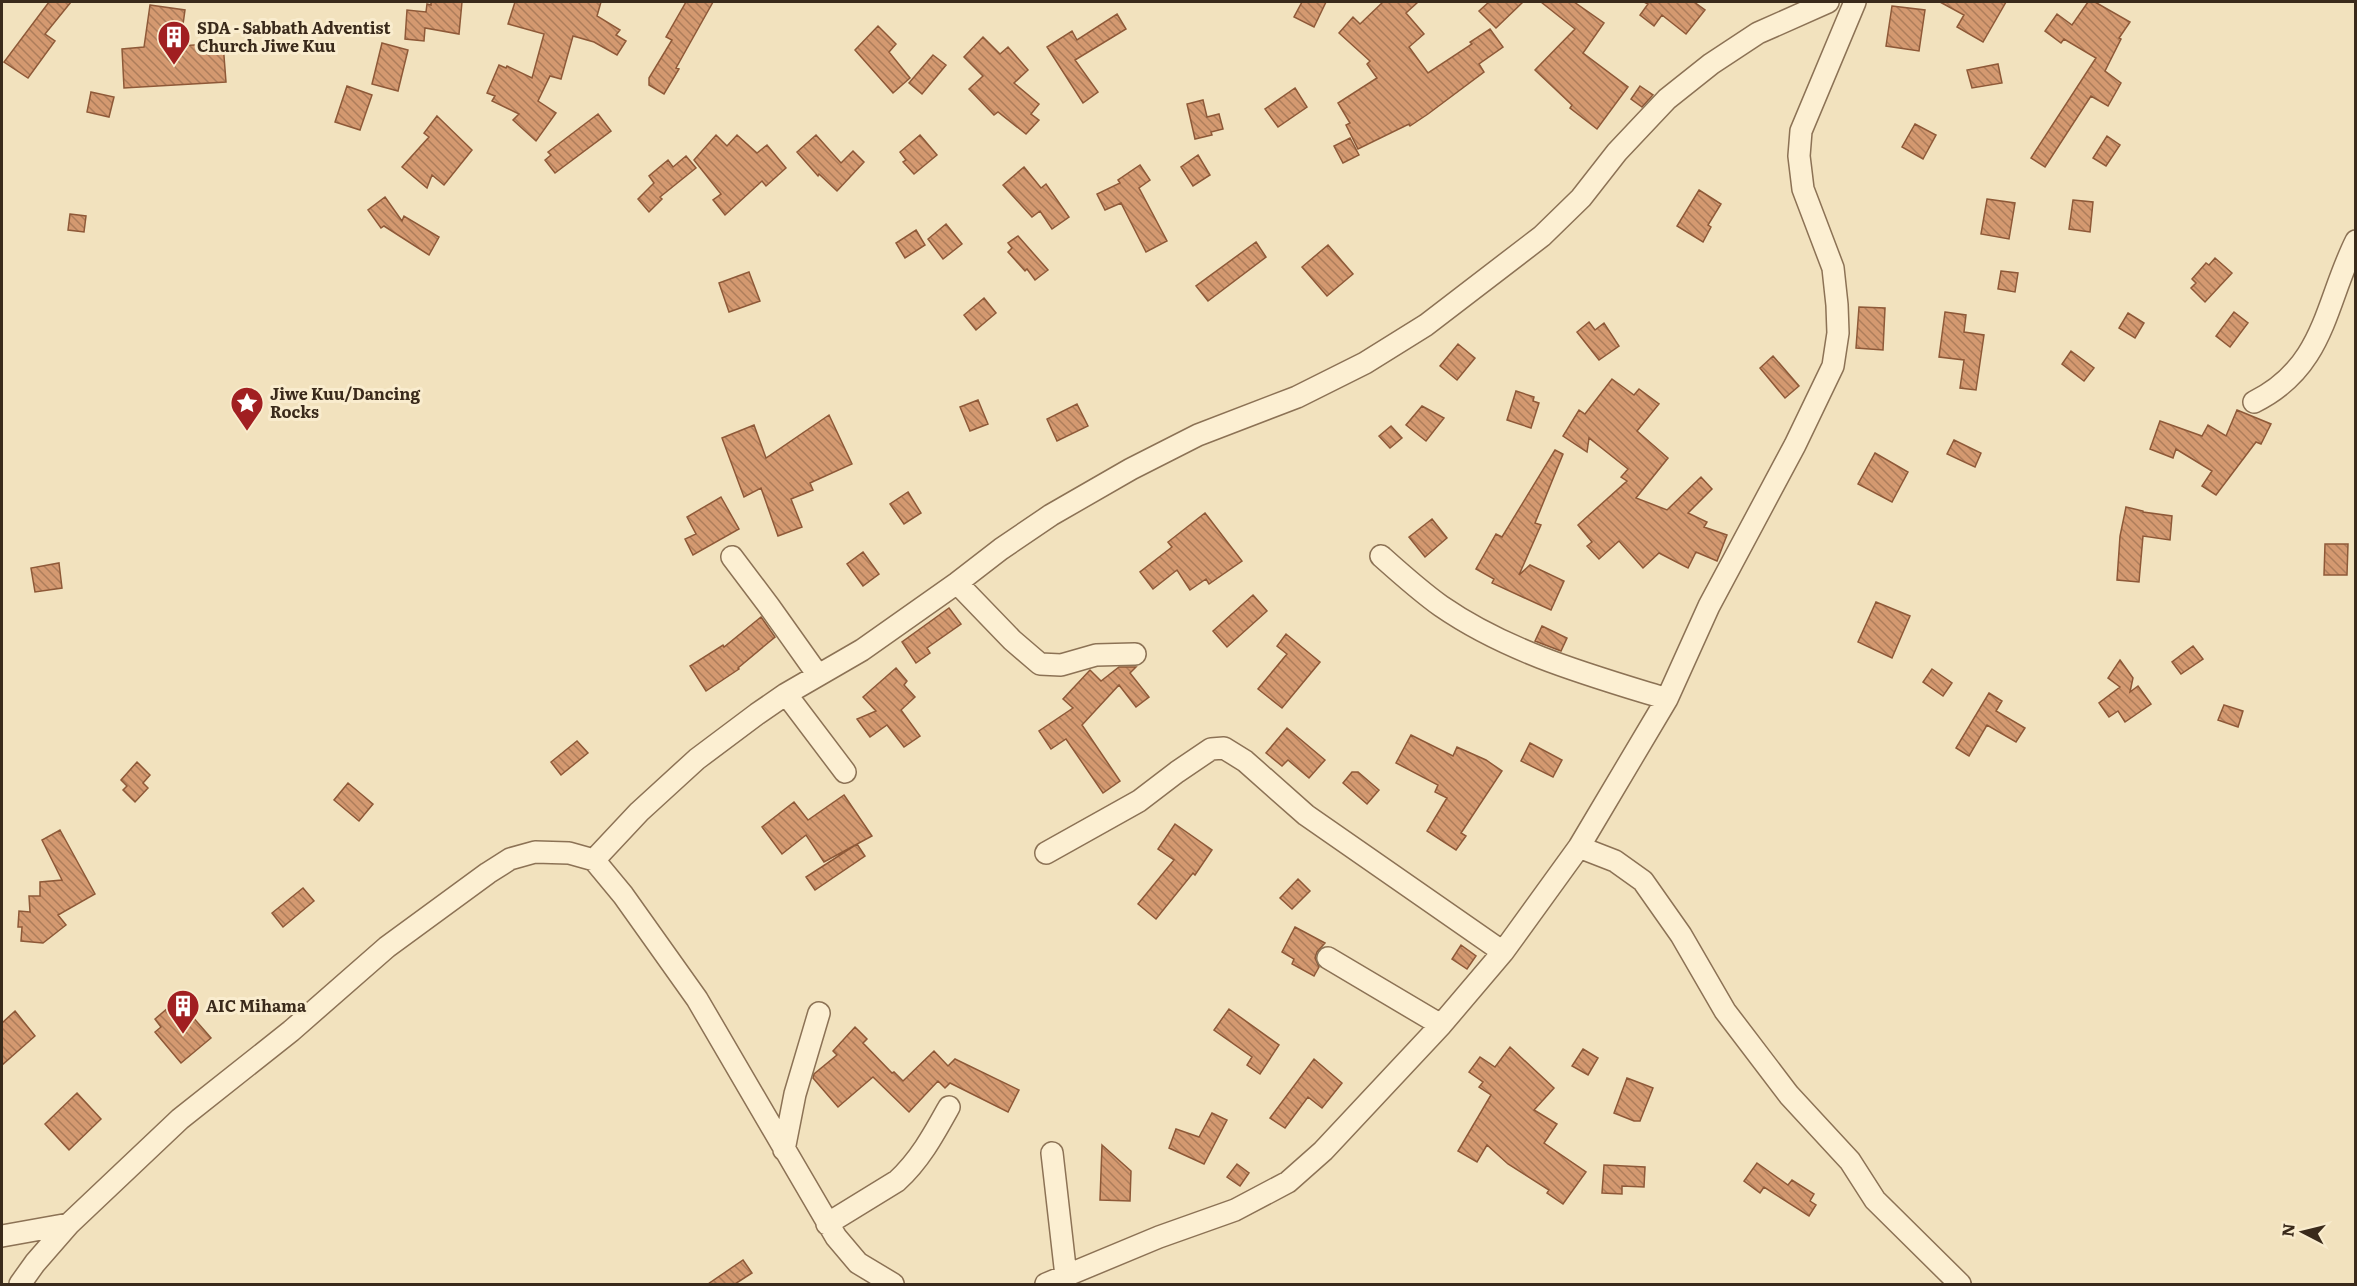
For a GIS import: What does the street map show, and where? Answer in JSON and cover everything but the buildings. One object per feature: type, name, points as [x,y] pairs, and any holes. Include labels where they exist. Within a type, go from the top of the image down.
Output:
[{"type":"street","points":[[594,860],[639,812],[697,759],[786,694],[862,650],[1051,515],[1131,469],[1198,435],[1298,397],[1365,363],[1426,325],[1542,236],[1581,198],[1617,152],[1660,106],[1711,63],[1758,33],[1828,2]]},
{"type":"street","points":[[1046,1284],[1235,1210],[1288,1182],[1323,1151],[1441,1025],[1503,952],[1579,847],[1667,699],[1709,606],[1795,445],[1833,366],[1838,333],[1833,268],[1803,189],[1799,156],[1802,131],[1855,2]]},
{"type":"street","points":[[2254,402],[2286,382],[2311,352],[2330,312],[2355,241]]},
{"type":"street","points":[[1381,556],[1442,606],[1483,631],[1560,666],[1667,699]]},
{"type":"street","points":[[732,557],[818,675]]},
{"type":"street","points":[[957,583],[1012,640],[1040,664],[1061,665],[1095,655],[1135,654]]},
{"type":"street","points":[[786,694],[845,772]]},
{"type":"street","points":[[1046,853],[1139,801],[1211,749],[1224,748],[1245,761],[1306,815],[1503,952]]},
{"type":"street","points":[[1579,847],[1615,861],[1643,882],[1681,935],[1725,1011],[1789,1095],[1850,1161],[1875,1200],[1960,1284]]},
{"type":"street","points":[[20,1284],[69,1224],[180,1119],[291,1031],[387,946],[488,873],[510,860],[535,852],[569,853],[594,860],[623,896],[697,999],[841,1245],[858,1263],[893,1284]]},
{"type":"street","points":[[1328,958],[1441,1025]]},
{"type":"street","points":[[784,1150],[795,1094],[819,1013]]},
{"type":"street","points":[[827,1224],[905,1174],[923,1154],[949,1107]]},
{"type":"street","points":[[1052,1153],[1066,1276]]},
{"type":"street","points":[[2,1236],[69,1224]]},
{"type":"place","name":"SDA - Sabbath Adventist Church Jiwe Kuu","points":[[174,66]]},
{"type":"place","name":"Jiwe Kuu/Dancing Rocks","points":[[247,432]]},
{"type":"place","name":"AIC Mihama","points":[[183,1035]]}]
